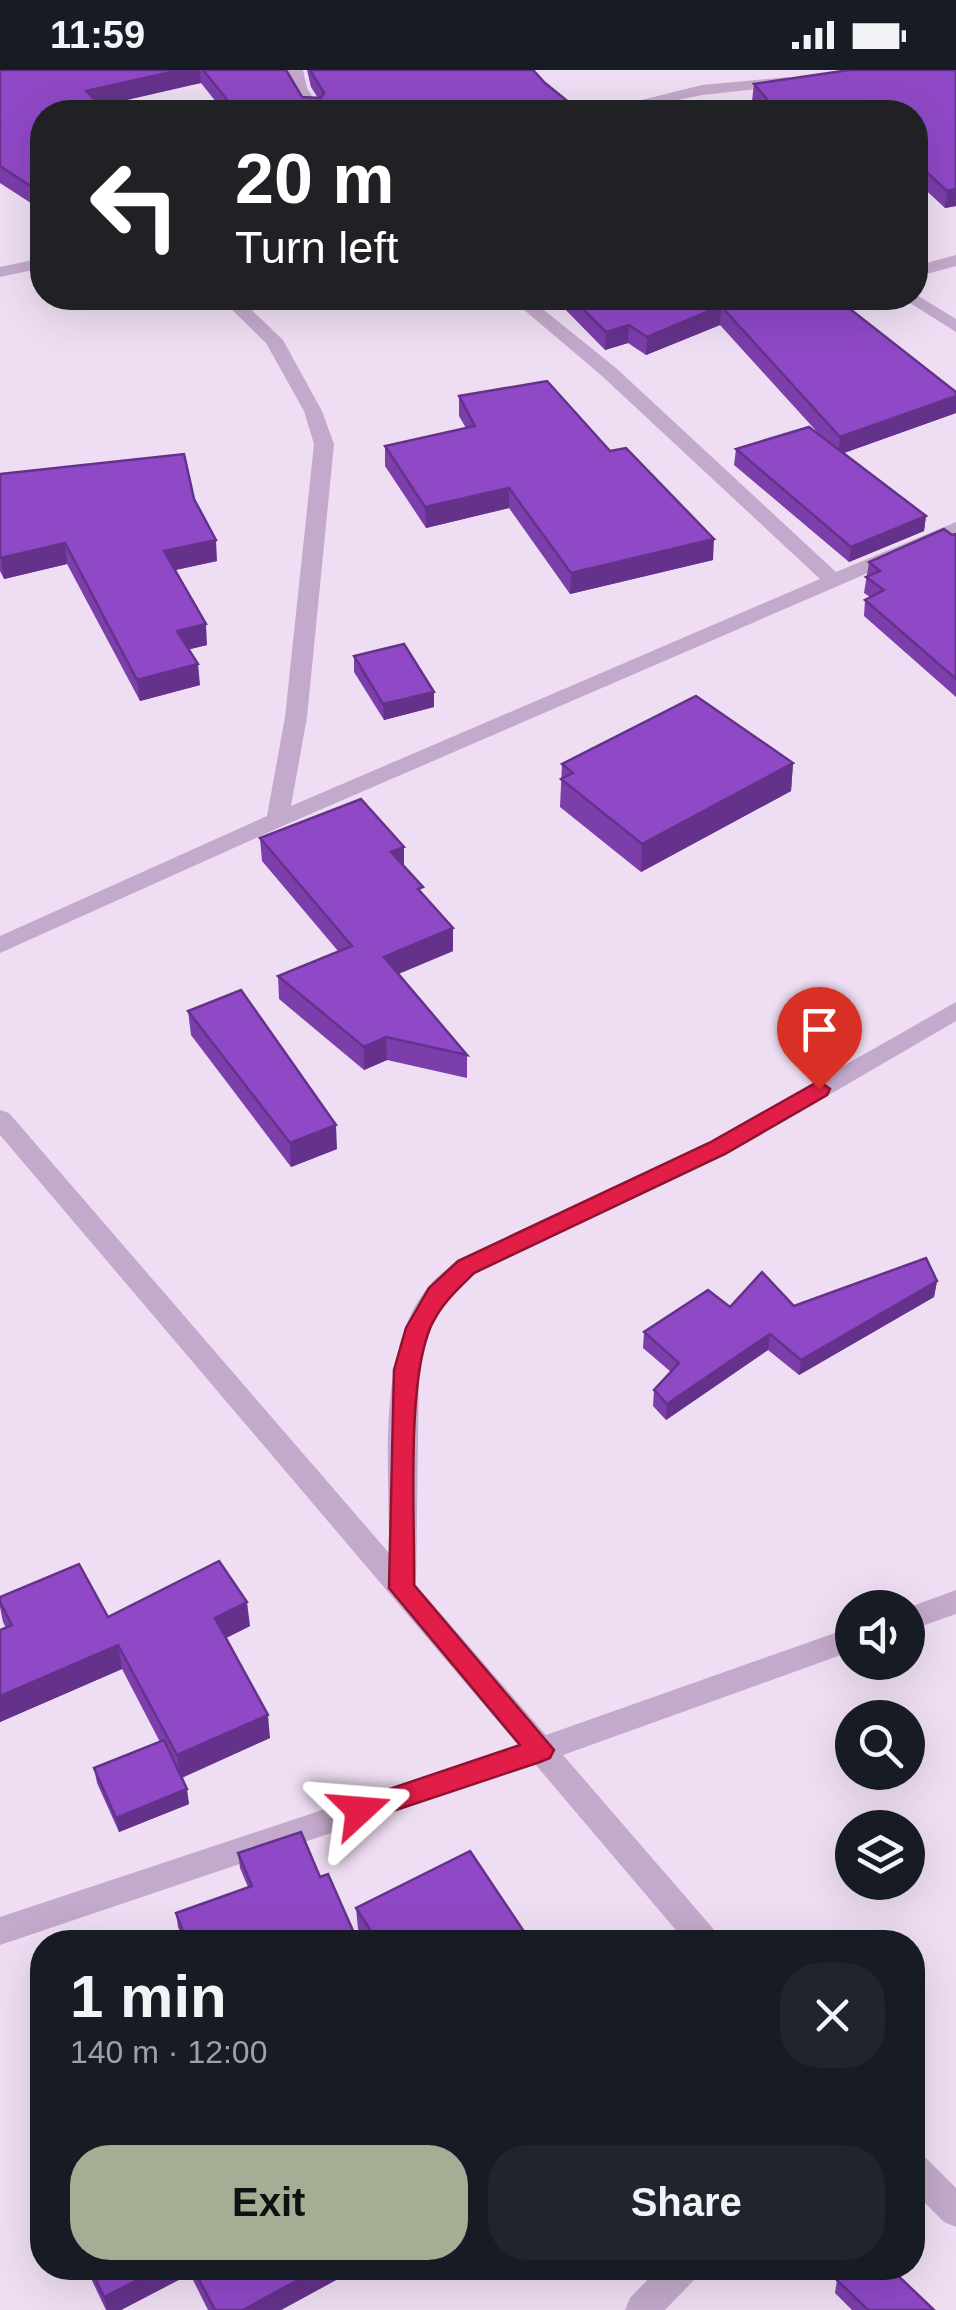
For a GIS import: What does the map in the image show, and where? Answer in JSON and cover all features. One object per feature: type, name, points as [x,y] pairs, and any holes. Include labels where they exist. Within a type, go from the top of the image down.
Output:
[{"type":"street","points":[[295,70],[306,100]]},
{"type":"street","points":[[656,100],[702,90],[811,80]]},
{"type":"street","points":[[928,268],[956,260]]},
{"type":"street","points":[[0,272],[30,266]]},
{"type":"street","points":[[928,309],[956,327]]},
{"type":"street","points":[[242,310],[274,340],[313,411],[324,444],[296,717],[277,820]]},
{"type":"street","points":[[533,310],[609,372],[832,580]]},
{"type":"street","points":[[0,944],[277,820],[956,528]]},
{"type":"street","points":[[402,1588],[406,1370],[418,1328],[437,1294],[466,1267],[717,1149],[956,1010]]},
{"type":"street","points":[[0,1119],[695,1930]]},
{"type":"street","points":[[925,1613],[956,1602]]},
{"type":"street","points":[[0,1930],[540,1750],[835,1644]]},
{"type":"street","points":[[925,2180],[956,2211]]},
{"type":"street","points":[[642,2310],[671,2280]]},
{"type":"building","points":[[0,70],[180,70],[86,91],[95,100],[30,100],[30,186],[0,166]]},
{"type":"building","points":[[203,70],[286,70],[302,97],[321,98],[324,93],[310,70],[533,70],[566,100],[227,100]]},
{"type":"building","points":[[849,70],[956,70],[956,189],[947,191],[928,173],[928,100],[768,100],[754,84]]},
{"type":"building","points":[[584,310],[711,310],[647,337],[629,325],[606,332]]},
{"type":"building","points":[[725,310],[851,310],[956,392],[956,396],[840,437]]},
{"type":"building","points":[[547,381],[610,451],[626,448],[714,539],[571,573],[509,488],[425,507],[385,446],[475,426],[459,396]]},
{"type":"building","points":[[809,427],[926,516],[851,547],[736,449]]},
{"type":"building","points":[[184,454],[194,499],[216,540],[164,551],[206,624],[177,631],[198,664],[137,680],[65,543],[1,558],[0,474]]},
{"type":"building","points":[[944,529],[956,534],[956,679],[865,600],[884,590],[866,577],[880,571],[869,562]]},
{"type":"building","points":[[404,644],[434,692],[383,704],[354,656]]},
{"type":"building","points":[[696,696],[793,763],[642,844],[561,779],[573,773],[562,764]]},
{"type":"building","points":[[361,799],[404,847],[391,852],[453,928],[384,957],[467,1055],[386,1037],[364,1047],[278,976],[352,946],[260,838]]},
{"type":"building","points":[[241,990],[336,1125],[290,1143],[188,1011]]},
{"type":"building","points":[[926,1258],[937,1281],[801,1360],[770,1334],[667,1404],[654,1390],[679,1363],[644,1332],[708,1290],[730,1307],[762,1272],[794,1306]]},
{"type":"building","points":[[219,1561],[247,1602],[215,1618],[268,1715],[177,1755],[118,1645],[0,1696],[0,1630],[12,1625],[0,1597],[79,1564],[108,1617]]},
{"type":"building","points":[[164,1740],[187,1789],[116,1818],[94,1768]]},
{"type":"building","points":[[301,1832],[320,1877],[328,1874],[353,1930],[182,1930],[176,1913],[252,1886],[238,1853]]},
{"type":"building","points":[[470,1851],[523,1930],[370,1930],[356,1908]]},
{"type":"building","points":[[96,2280],[137,2280],[104,2297]]},
{"type":"building","points":[[199,2280],[298,2280],[243,2310],[215,2310]]},
{"type":"building","points":[[837,2280],[903,2280],[934,2310],[868,2310]]},
{"type":"route","points":[[360,1810],[540,1750],[402,1588],[406,1370],[418,1328],[437,1294],[466,1267],[717,1149],[819,1089]]}]
